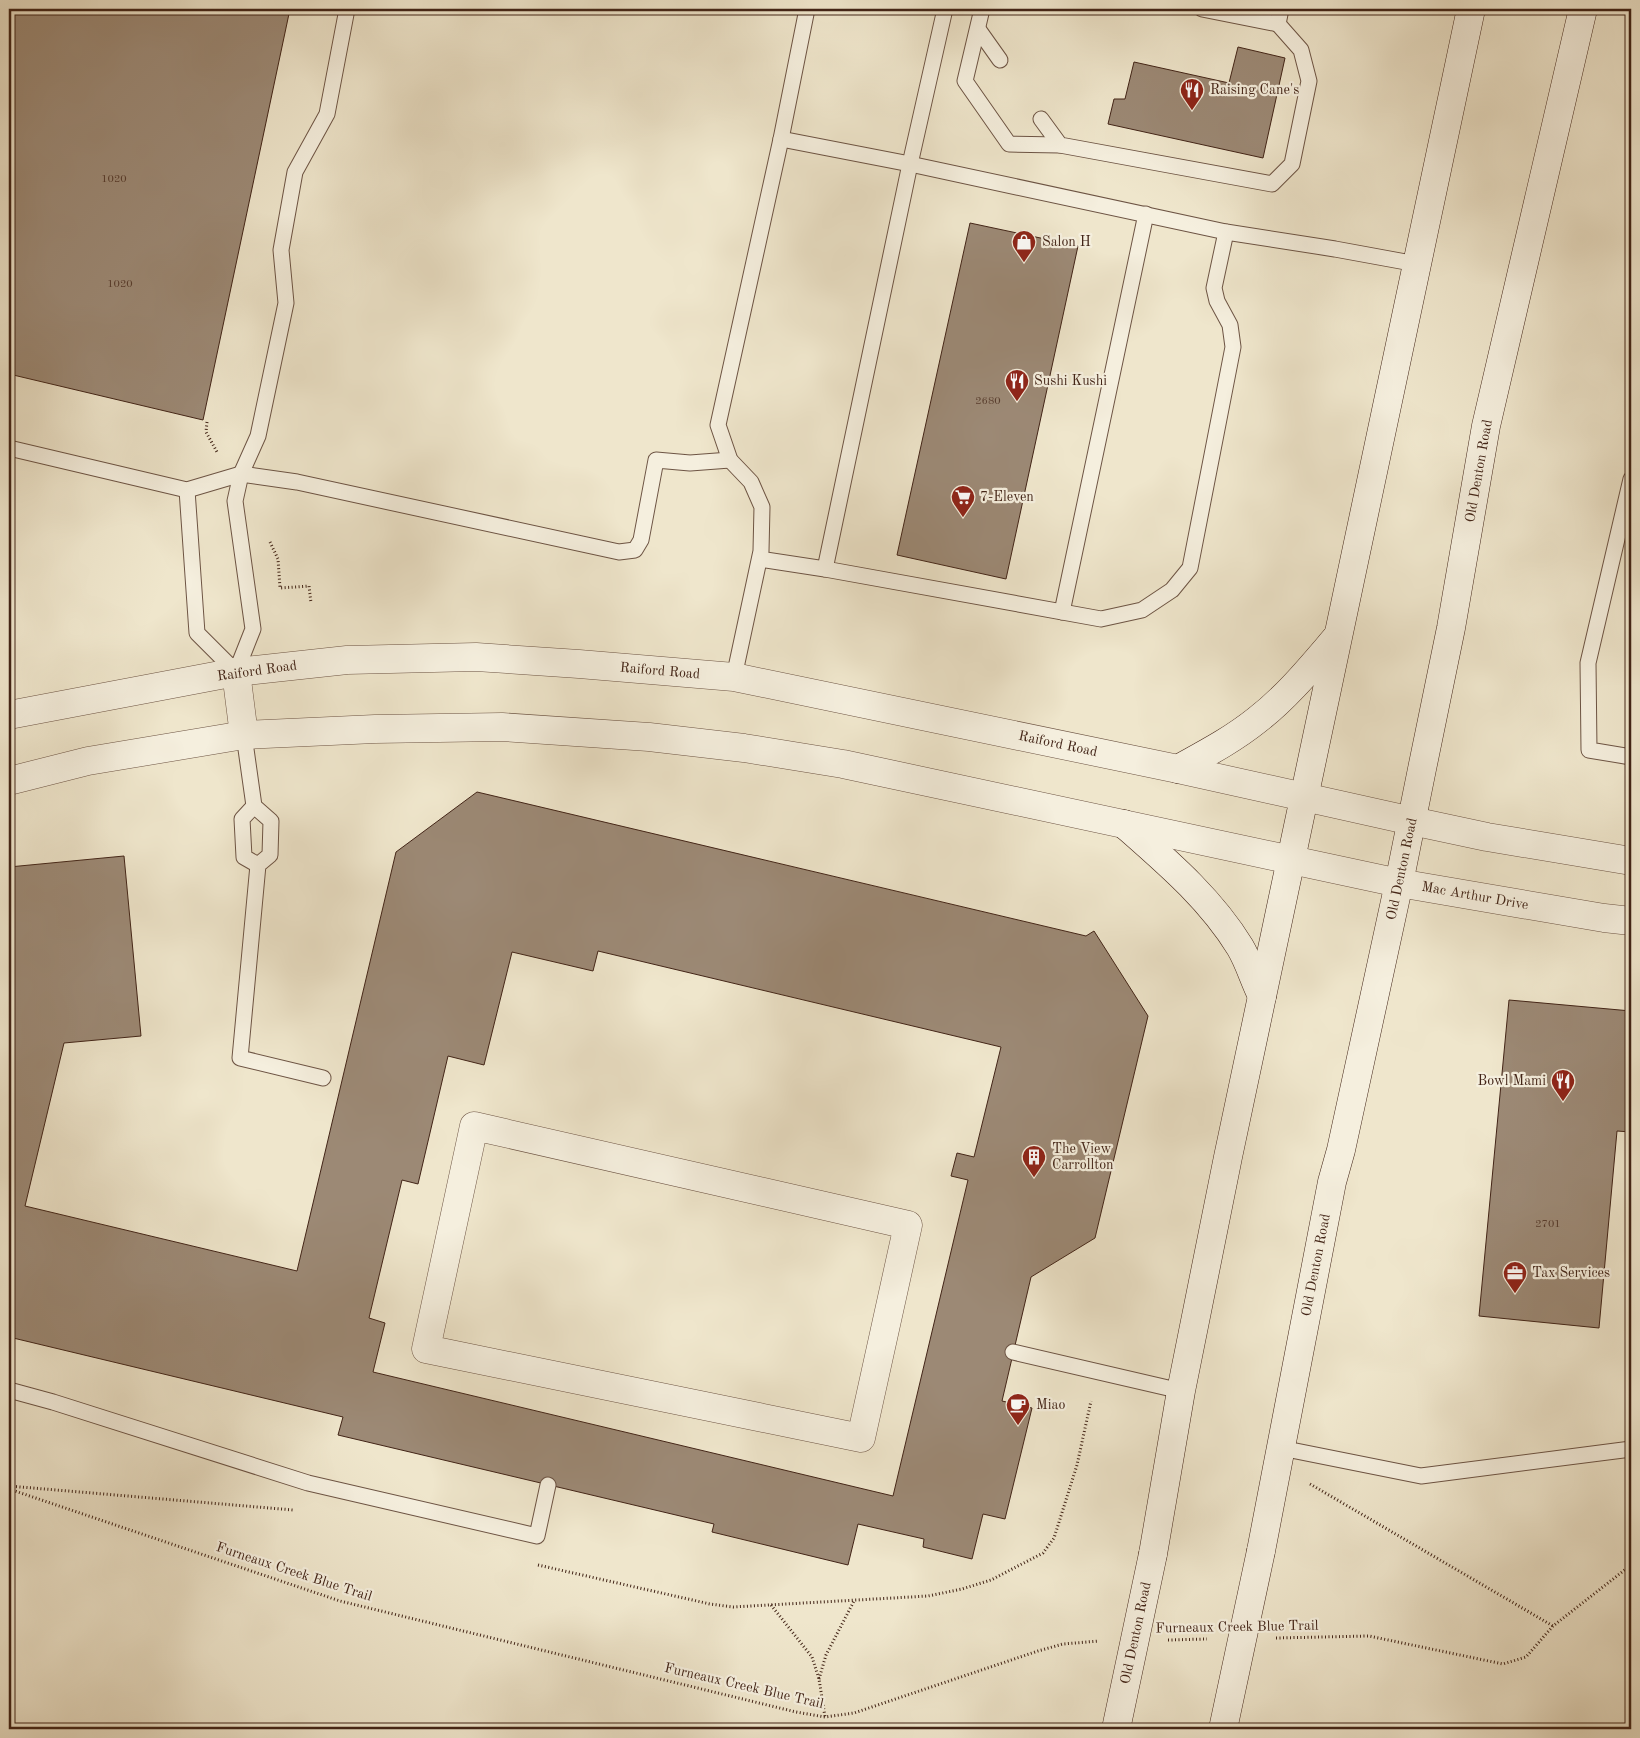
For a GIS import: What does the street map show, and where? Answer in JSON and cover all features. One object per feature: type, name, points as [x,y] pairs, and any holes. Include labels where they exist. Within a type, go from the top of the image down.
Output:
[{"type":"street","name":"Old Denton Road","points":[[1116,1729],[1153,1554],[1181,1391],[1262,996],[1471,9]]},
{"type":"street","name":"Old Denton Road","points":[[1223,1729],[1262,1551],[1332,1182],[1341,1150],[1399,883],[1451,628],[1486,426],[1583,9]]},
{"type":"street","points":[[1178,769],[1226,743],[1258,720],[1287,694],[1338,636]]},
{"type":"street","name":"Raiford Road","points":[[9,714],[236,672],[347,660],[476,658],[579,664],[734,677],[1178,769],[1304,798]]},
{"type":"street","points":[[236,672],[244,735]]},
{"type":"street","points":[[9,781],[88,761],[244,735],[375,729],[502,727],[649,737],[744,748],[843,764],[1291,860]]},
{"type":"street","points":[[1304,798],[1487,837],[1631,861]]},
{"type":"street","points":[[1124,824],[1188,881],[1220,920],[1240,947],[1262,996]]},
{"type":"street","name":"Mac Arthur Drive","points":[[1291,860],[1399,883],[1631,921]]},
{"type":"street","points":[[474,1126],[908,1225],[872,1392],[861,1438],[426,1349],[474,1126]]},
{"type":"lane","points":[[187,490],[196,633],[236,672],[253,629],[235,501],[241,474],[258,436],[286,302],[281,250],[295,172],[326,114],[347,9]]},
{"type":"lane","points":[[734,677],[760,558],[762,507],[751,482],[730,460],[718,425],[781,139],[807,9]]},
{"type":"lane","points":[[825,569],[910,164],[945,9]]},
{"type":"lane","points":[[982,9],[965,81],[1009,144],[1060,146],[1272,184],[1292,164],[1309,81],[1301,50],[1278,24],[1202,9]]},
{"type":"lane","points":[[1278,24],[1282,9]]},
{"type":"lane","points":[[978,29],[1000,60]]},
{"type":"lane","points":[[1041,119],[1060,146]]},
{"type":"lane","points":[[781,139],[910,164],[1226,232],[1417,264]]},
{"type":"lane","points":[[1062,612],[1146,214]]},
{"type":"lane","points":[[760,558],[1101,620],[1142,610],[1172,590],[1190,568],[1233,347],[1230,325],[1217,301],[1214,288],[1226,232]]},
{"type":"lane","points":[[9,448],[187,490],[241,474],[297,482],[619,552],[635,550],[641,540],[656,460],[690,463],[730,460]]},
{"type":"lane","points":[[1631,479],[1588,663],[1589,750],[1631,757]]},
{"type":"lane","points":[[244,735],[254,806],[271,821],[270,855],[258,865],[240,1058],[323,1078]]},
{"type":"lane","points":[[254,806],[242,818],[244,857],[258,865]]},
{"type":"lane","points":[[1013,1352],[1181,1391]]},
{"type":"lane","points":[[9,1390],[53,1402],[308,1483],[537,1536],[548,1485]]},
{"type":"lane","points":[[1281,1448],[1421,1476],[1631,1449]]},
{"type":"path","points":[[207,422],[206,432],[218,452]]},
{"type":"path","points":[[268,538],[278,559],[280,588],[309,586],[311,604]]},
{"type":"path","points":[[1043,1553],[1054,1538],[1077,1465],[1091,1401]]},
{"type":"path","points":[[1281,1448],[1300,1478],[1553,1626]]},
{"type":"path","name":"Furneaux Creek Blue Trail","points":[[9,1489],[340,1601],[796,1712],[825,1717],[854,1713],[1046,1648],[1063,1644],[1106,1641]]},
{"type":"path","name":"Furneaux Creek Blue Trail","points":[[1272,1638],[1369,1636],[1503,1664],[1526,1658],[1553,1626],[1631,1565]]},
{"type":"path","points":[[819,1679],[826,1655],[855,1600]]},
{"type":"path","points":[[770,1605],[812,1656],[819,1679],[825,1717]]},
{"type":"path","name":"Furneaux Creek Blue Trail","points":[[1165,1640],[1214,1639]]},
{"type":"building","points":[[9,9],[290,9],[203,420],[9,374]]},
{"type":"building","name":"Raising Cane's","points":[[1238,47],[1285,58],[1263,158],[1108,124],[1114,99],[1125,99],[1134,62],[1229,83]]},
{"type":"building","points":[[970,223],[1078,246],[1006,579],[897,555]]},
{"type":"building","name":"The View Carrollton","points":[[477,792],[1086,936],[1094,931],[1148,1016],[1095,1238],[1031,1277],[1002,1401],[1032,1408],[1005,1519],[983,1514],[972,1559],[923,1547],[924,1539],[858,1524],[848,1565],[712,1532],[714,1524],[338,1435],[343,1417],[9,1337],[9,867],[124,856],[141,1036],[64,1043],[25,1206],[297,1271],[396,852]],"holes":[[[598,951],[1001,1047],[974,1157],[957,1153],[951,1176],[968,1180],[893,1496],[373,1372],[385,1323],[369,1318],[402,1180],[418,1184],[448,1056],[484,1065],[512,952],[593,971]]]},
{"type":"building","points":[[1509,1000],[1631,1011],[1631,1132],[1617,1131],[1599,1328],[1479,1316]]},
{"type":"place","name":"Raising Cane's","points":[[1192,111]]},
{"type":"place","name":"Salon H","points":[[1024,263]]},
{"type":"place","name":"Sushi Kushi","points":[[1017,402]]},
{"type":"place","name":"7-Eleven","points":[[963,518]]},
{"type":"place","name":"Bowl Mami","points":[[1563,1102]]},
{"type":"place","name":"The View Carrollton","points":[[1034,1178]]},
{"type":"place","name":"Tax Services","points":[[1515,1294]]},
{"type":"place","name":"Miao","points":[[1018,1426]]}]
